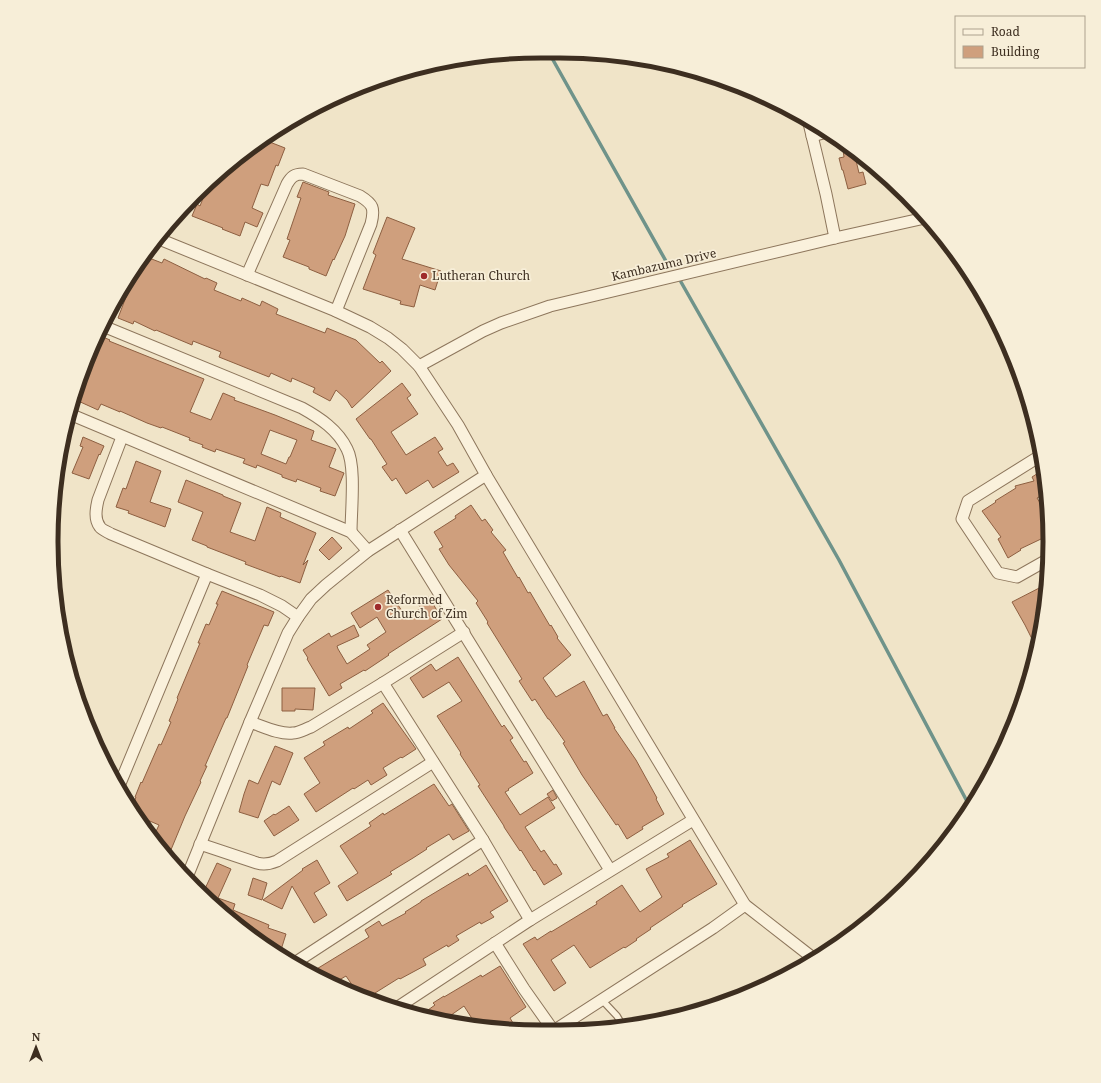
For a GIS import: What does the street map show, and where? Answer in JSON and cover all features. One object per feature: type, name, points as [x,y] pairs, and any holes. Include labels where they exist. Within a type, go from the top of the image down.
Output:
[{"type":"street","points":[[810,128],[835,238]]},
{"type":"street","points":[[812,136],[820,134]]},
{"type":"street","points":[[247,275],[287,184],[296,174],[303,174],[360,196],[372,206],[374,214],[336,311]]},
{"type":"street","name":"Kambazuma Drive","points":[[419,366],[483,331],[501,323],[550,306],[919,219]]},
{"type":"street","points":[[164,240],[336,311],[370,327],[402,349],[419,366],[458,425],[486,475],[745,905],[809,955]]},
{"type":"street","points":[[108,328],[302,408],[328,425],[341,438],[348,450],[351,463],[351,532]]},
{"type":"street","points":[[74,416],[351,532],[368,551]]},
{"type":"street","points":[[122,437],[98,500],[96,510],[100,528],[111,534],[260,595],[282,606],[298,617]]},
{"type":"street","points":[[1036,459],[968,501],[962,519],[998,573],[1017,577],[1042,563]]},
{"type":"street","points":[[188,871],[288,633],[298,617],[312,599],[326,585],[368,551],[486,475]]},
{"type":"street","points":[[400,530],[610,870]]},
{"type":"street","points":[[121,780],[207,574]]},
{"type":"street","points":[[250,722],[292,734],[300,732],[311,727],[464,632]]},
{"type":"street","points":[[383,683],[482,840],[530,920]]},
{"type":"street","points":[[200,844],[257,864],[270,864],[433,762]]},
{"type":"street","points":[[402,1004],[530,920],[693,820]]},
{"type":"street","points":[[300,960],[482,840]]},
{"type":"street","points":[[562,1025],[713,928],[745,905]]},
{"type":"street","points":[[495,943],[524,989],[550,1025]]},
{"type":"lane","points":[[602,1000],[620,1021]]},
{"type":"building","points":[[269,142],[285,148],[278,166],[276,165],[268,186],[261,184],[252,208],[263,213],[257,227],[245,222],[240,236],[192,216],[197,204],[200,206],[204,196],[223,178]]},
{"type":"building","points":[[843,150],[856,159],[859,173],[863,172],[866,184],[848,189],[839,158],[844,157]]},
{"type":"building","points":[[303,182],[329,192],[328,195],[355,204],[345,236],[326,276],[309,269],[309,267],[283,257],[290,240],[287,239],[301,198],[297,197]]},
{"type":"building","points":[[387,217],[415,228],[402,259],[441,271],[435,290],[420,285],[414,307],[400,304],[401,301],[363,289],[376,255],[373,253]]},
{"type":"building","points":[[150,258],[162,263],[164,259],[205,279],[206,278],[217,283],[214,290],[241,301],[242,298],[260,306],[262,301],[278,309],[276,314],[325,333],[327,328],[356,340],[380,363],[382,361],[391,371],[352,408],[347,400],[336,390],[330,401],[313,392],[315,388],[292,378],[291,382],[271,373],[269,377],[219,357],[221,352],[193,341],[192,345],[156,330],[155,331],[134,321],[133,324],[118,318],[128,291]]},
{"type":"building","points":[[104,337],[110,340],[109,341],[204,379],[190,412],[211,420],[223,393],[235,398],[234,400],[314,431],[311,440],[336,449],[329,467],[344,473],[335,496],[320,491],[321,488],[297,479],[296,482],[257,465],[256,468],[243,463],[245,459],[216,449],[215,452],[202,447],[203,445],[189,440],[190,438],[147,423],[101,404],[98,410],[79,401],[95,356]],"holes":[[[270,430],[297,440],[286,464],[261,454]]]},
{"type":"building","points":[[402,383],[411,395],[407,398],[418,414],[391,432],[406,455],[435,437],[443,449],[438,452],[447,466],[453,463],[459,472],[433,488],[428,480],[406,494],[396,478],[392,481],[382,467],[387,464],[356,419]]},
{"type":"building","points":[[83,437],[104,446],[100,455],[99,454],[89,479],[72,473],[83,447],[80,446]]},
{"type":"building","points":[[136,461],[161,471],[150,502],[171,509],[165,527],[128,513],[129,511],[116,507],[123,488],[126,489]]},
{"type":"building","points":[[1038,473],[1041,496],[1037,498],[1042,505],[1043,542],[1041,539],[1020,549],[1021,550],[1008,558],[998,539],[1001,537],[982,511],[1016,488],[1015,486],[1034,481],[1032,477]]},
{"type":"building","points":[[186,480],[241,503],[230,532],[255,541],[267,507],[281,513],[280,517],[316,533],[303,565],[308,560],[300,583],[245,564],[246,562],[192,540],[203,512],[178,502]]},
{"type":"building","points":[[471,505],[482,521],[485,519],[493,530],[491,532],[506,550],[503,552],[518,578],[519,577],[528,593],[530,592],[550,626],[551,625],[558,637],[557,638],[571,655],[543,678],[556,697],[584,681],[603,716],[607,714],[614,728],[636,760],[657,798],[656,799],[664,814],[642,827],[643,829],[627,839],[618,824],[616,825],[582,775],[563,743],[565,742],[535,699],[532,701],[519,681],[522,679],[487,623],[488,622],[476,603],[478,601],[449,565],[439,549],[443,547],[434,532],[456,518],[455,516]]},
{"type":"building","points":[[332,537],[342,548],[329,560],[319,550]]},
{"type":"building","points":[[1041,587],[1033,641],[1025,625],[1012,602]]},
{"type":"building","points":[[388,590],[406,617],[421,608],[418,604],[429,597],[442,619],[388,654],[389,655],[365,671],[364,670],[340,684],[342,688],[329,696],[303,650],[329,633],[331,637],[354,625],[359,636],[337,646],[347,664],[370,649],[367,645],[386,632],[377,617],[360,628],[351,613]]},
{"type":"building","points":[[222,591],[274,612],[268,626],[264,625],[227,718],[205,766],[207,766],[200,781],[201,782],[170,851],[155,833],[159,825],[146,819],[134,802],[141,782],[142,783],[159,744],[161,745],[171,722],[169,721],[178,699],[177,698],[200,643],[198,643],[206,624],[209,625],[218,604],[216,604]]},
{"type":"building","points":[[458,657],[502,727],[504,725],[513,738],[510,740],[533,773],[505,792],[520,815],[548,797],[555,808],[525,827],[541,852],[544,850],[562,874],[544,885],[478,786],[480,785],[437,716],[462,701],[449,682],[423,698],[410,678],[431,664],[436,671]]},
{"type":"building","points":[[282,688],[315,688],[313,710],[295,709],[295,711],[282,711]]},
{"type":"building","points":[[383,703],[416,749],[383,768],[387,775],[371,785],[368,780],[316,812],[304,794],[320,783],[304,758],[325,745],[323,742],[348,727],[349,729],[373,713],[371,711]]},
{"type":"building","points":[[275,746],[293,753],[280,785],[272,781],[258,818],[239,812],[249,780],[258,784]]},
{"type":"building","points":[[434,784],[449,806],[452,804],[469,831],[453,840],[449,834],[390,872],[392,874],[347,901],[338,886],[358,873],[340,846],[371,826],[369,823],[383,813],[384,815]]},
{"type":"building","points":[[553,790],[557,798],[552,801],[547,794]]},
{"type":"building","points":[[289,806],[299,820],[274,836],[264,821]]},
{"type":"building","points":[[690,840],[717,884],[682,905],[683,906],[650,928],[651,929],[625,948],[624,947],[590,968],[574,945],[551,960],[566,983],[554,991],[523,944],[535,937],[537,940],[551,932],[597,904],[596,902],[622,885],[640,912],[662,897],[646,869],[669,857],[667,854]]},
{"type":"building","points":[[317,860],[330,883],[314,893],[327,915],[314,923],[292,886],[282,909],[263,900],[303,870],[302,869]]},
{"type":"building","points":[[217,863],[231,869],[218,898],[235,904],[233,910],[269,925],[268,928],[286,934],[281,949],[247,925],[205,888]]},
{"type":"building","points":[[486,865],[508,901],[490,912],[494,917],[481,924],[480,922],[456,936],[459,940],[423,959],[426,965],[400,979],[399,978],[375,993],[375,995],[353,987],[346,976],[339,980],[317,969],[369,937],[365,930],[379,921],[382,926],[406,913],[405,912],[421,901],[468,873],[469,876]]},
{"type":"building","points":[[253,878],[267,883],[262,900],[248,895]]},
{"type":"building","points":[[500,966],[526,1007],[510,1018],[513,1023],[511,1024],[473,1020],[464,1006],[449,1016],[426,1011],[435,1005],[433,1003],[444,996],[481,975],[482,977]]},
{"type":"waterway","points":[[552,58],[667,263]]},
{"type":"waterway","points":[[681,282],[839,560],[967,801]]},
{"type":"place","name":"Lutheran Church","points":[[424,276]]},
{"type":"place","name":"Reformed Church of Zim","points":[[378,607]]}]
